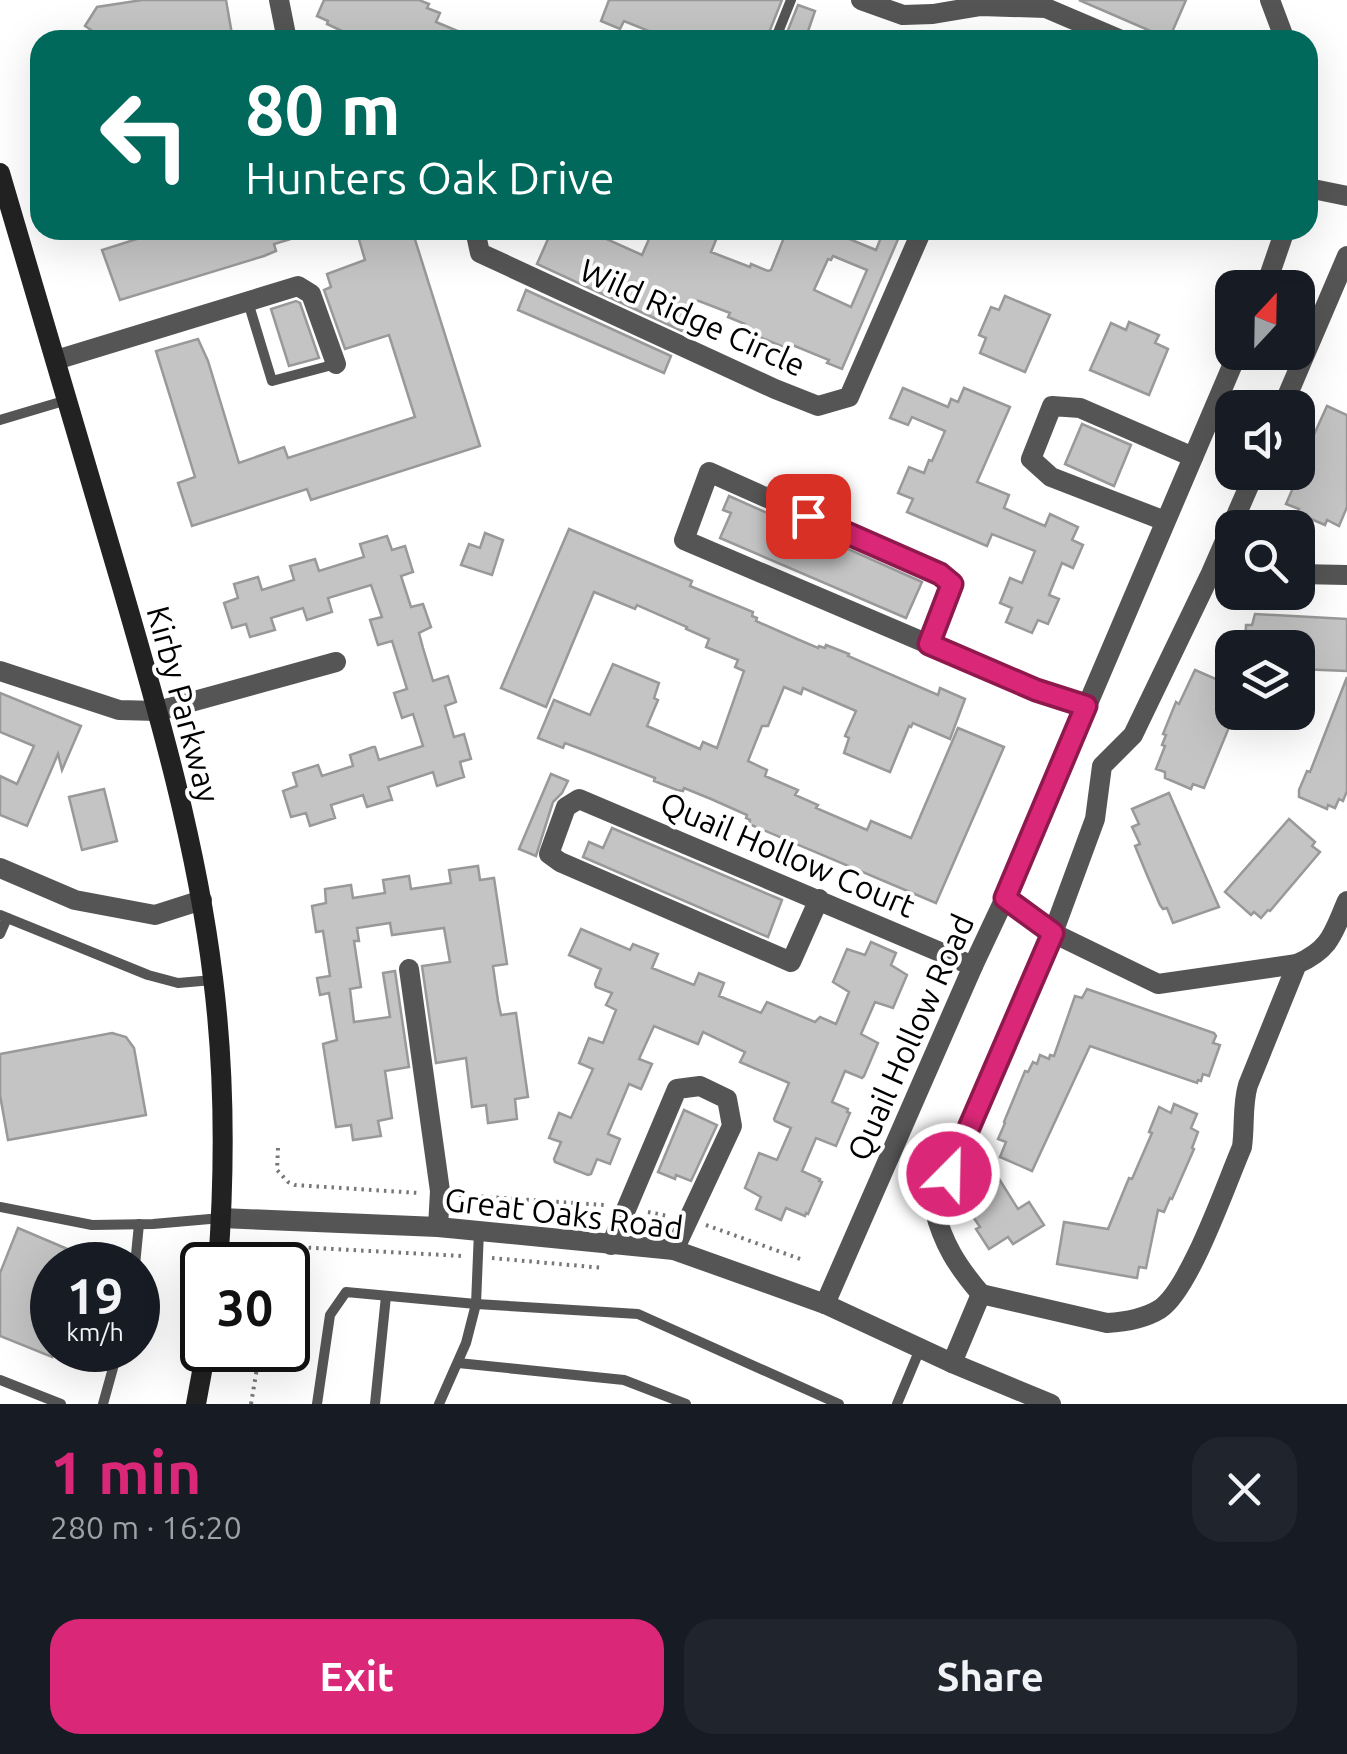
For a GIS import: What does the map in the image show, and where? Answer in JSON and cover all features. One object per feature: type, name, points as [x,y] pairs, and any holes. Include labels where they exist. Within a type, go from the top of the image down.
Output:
[{"type":"main road","name":"Kirby Parkway","points":[[0,173],[158,711],[202,900],[214,980],[222,1092],[219,1242]]},
{"type":"main road","points":[[196,1404],[202,1372]]},
{"type":"street","points":[[280,0],[285,30]]},
{"type":"street","points":[[862,0],[903,15],[980,6],[1046,8],[1098,30]]},
{"type":"street","points":[[1270,0],[1280,30]]},
{"type":"street","points":[[1318,190],[1347,196]]},
{"type":"street","name":"Wild Ridge Circle","points":[[477,240],[480,253],[818,406],[849,397],[918,240]]},
{"type":"street","points":[[1271,270],[1282,240]]},
{"type":"street","points":[[1290,390],[1347,256]]},
{"type":"street","points":[[56,360],[298,286],[312,294],[336,364]]},
{"type":"street","name":"Quail Hollow Road","points":[[826,1304],[1230,370]]},
{"type":"street","points":[[1165,521],[1052,477],[1031,459],[1052,406],[1080,408],[1193,457]]},
{"type":"street","points":[[929,644],[952,584],[940,574],[710,472],[684,540],[1036,690],[1086,706]]},
{"type":"street","points":[[1315,574],[1347,575]]},
{"type":"street","points":[[1215,587],[1134,735],[1102,766],[1095,820],[1053,933],[934,1208],[940,1233],[960,1269],[981,1294],[1107,1322],[1125,1322],[1162,1308],[1192,1264],[1242,1147],[1248,1085],[1297,964]]},
{"type":"street","points":[[0,671],[119,710],[158,711],[336,662]]},
{"type":"street","name":"Quail Hollow Court","points":[[819,899],[791,962],[549,854],[566,807],[580,799],[819,899],[973,966]]},
{"type":"street","points":[[0,868],[74,900],[155,914],[202,900]]},
{"type":"street","points":[[1005,898],[1053,933],[1158,984],[1297,964],[1327,945],[1347,901]]},
{"type":"street","points":[[410,969],[440,1194],[438,1227]]},
{"type":"street","points":[[611,1244],[677,1089],[700,1086],[727,1099],[732,1126],[674,1250]]},
{"type":"street","name":"Great Oaks Road","points":[[221,1218],[438,1227],[674,1250],[826,1304],[1051,1404]]},
{"type":"street","points":[[952,1362],[981,1294]]},
{"type":"lane","points":[[779,30],[792,0]]},
{"type":"lane","points":[[247,300],[272,382],[336,364]]},
{"type":"lane","points":[[0,420],[68,400]]},
{"type":"lane","points":[[0,934],[3,917],[148,976],[178,983],[214,980]]},
{"type":"lane","points":[[0,1207],[92,1225],[221,1218]]},
{"type":"lane","points":[[137,1242],[138,1224]]},
{"type":"lane","points":[[439,1404],[466,1344],[476,1304],[479,1230]]},
{"type":"lane","points":[[317,1404],[330,1314],[346,1292],[638,1314],[839,1404]]},
{"type":"lane","points":[[375,1404],[386,1296]]},
{"type":"lane","points":[[897,1404],[921,1348]]},
{"type":"lane","points":[[458,1363],[624,1380],[686,1404]]},
{"type":"lane","points":[[103,1404],[112,1372]]},
{"type":"lane","points":[[0,1380],[61,1404]]},
{"type":"path","points":[[278,1148],[277,1170],[295,1185],[597,1204],[688,1220],[803,1260]]},
{"type":"path","points":[[310,1248],[478,1256],[604,1268]]},
{"type":"path","points":[[251,1404],[256,1372]]},
{"type":"building","points":[[142,0],[226,0],[231,30],[91,30],[85,26],[97,7]]},
{"type":"building","points":[[324,0],[419,0],[440,13],[436,22],[455,30],[340,30],[317,16]]},
{"type":"building","points":[[609,0],[782,0],[770,30],[646,30],[624,21],[620,29],[601,21]]},
{"type":"building","points":[[1079,0],[1186,0],[1173,30],[1148,30]]},
{"type":"building","points":[[798,5],[815,11],[808,30],[788,30]]},
{"type":"building","points":[[134,240],[287,240],[274,244],[276,251],[264,256],[120,300],[102,250]]},
{"type":"building","points":[[359,240],[415,240],[480,446],[311,500],[307,489],[192,526],[178,483],[195,477],[156,351],[198,339],[239,463],[284,447],[288,458],[415,417],[389,335],[345,349],[324,290],[331,287],[327,274],[365,260]]},
{"type":"building","points":[[548,240],[608,240],[642,255],[649,240],[716,240],[711,252],[768,271],[783,240],[852,240],[876,250],[880,240],[898,240],[842,369],[790,344],[786,348],[745,331],[745,324],[728,317],[730,313],[699,301],[695,301],[682,331],[537,264]],"holes":[[[833,256],[867,270],[851,307],[814,290]]]},
{"type":"building","points":[[526,290],[671,356],[664,373],[518,310]]},
{"type":"building","points":[[1005,296],[1050,315],[1025,372],[980,353],[986,338],[979,335],[991,307],[999,310]]},
{"type":"building","points":[[296,301],[319,358],[289,366],[271,309]]},
{"type":"building","points":[[1129,322],[1159,335],[1155,343],[1168,349],[1149,395],[1090,370],[1111,323],[1126,330]]},
{"type":"building","points":[[903,388],[948,407],[951,399],[958,402],[964,388],[1010,407],[977,482],[1009,495],[1004,508],[1045,526],[1050,514],[1078,527],[1072,540],[1083,545],[1073,568],[1062,563],[1049,595],[1059,599],[1048,624],[1038,620],[1032,633],[1006,622],[1012,608],[1000,603],[1010,578],[1022,583],[1035,551],[992,534],[987,546],[907,512],[913,499],[898,493],[909,467],[924,473],[945,431],[912,417],[908,425],[890,418]]},
{"type":"building","points":[[1327,406],[1347,415],[1347,507],[1339,526],[1327,520],[1325,525],[1315,521],[1315,510],[1298,510],[1286,504],[1292,490],[1315,490],[1315,432]]},
{"type":"building","points":[[1082,424],[1131,445],[1114,486],[1065,464]]},
{"type":"building","points":[[729,496],[922,582],[906,618],[720,538],[731,513],[723,510]]},
{"type":"building","points":[[569,529],[692,581],[690,586],[753,612],[756,621],[797,639],[849,654],[938,695],[940,688],[965,699],[950,739],[913,723],[909,726],[890,772],[844,753],[849,738],[845,736],[856,711],[803,688],[801,694],[784,687],[748,761],[767,770],[765,776],[798,790],[795,795],[818,805],[816,808],[867,830],[871,821],[911,838],[958,728],[1004,747],[936,903],[749,824],[747,815],[711,799],[684,788],[677,790],[565,743],[563,748],[538,738],[554,700],[590,715],[613,664],[659,683],[654,698],[658,700],[647,726],[700,749],[703,742],[717,748],[744,671],[735,667],[738,660],[706,647],[709,639],[687,627],[594,592],[546,707],[501,688]]},
{"type":"building","points":[[485,533],[503,540],[492,575],[461,565],[469,544],[480,548]]},
{"type":"building","points":[[387,536],[392,550],[405,546],[413,572],[401,576],[411,607],[423,604],[431,627],[419,633],[433,681],[448,676],[456,702],[445,706],[454,737],[464,734],[471,759],[460,762],[464,777],[437,786],[433,772],[388,787],[392,800],[367,807],[363,795],[331,805],[335,818],[310,826],[306,813],[291,817],[283,791],[297,786],[293,773],[318,765],[322,776],[353,766],[350,755],[373,747],[379,760],[423,746],[413,714],[402,718],[394,693],[407,689],[392,641],[378,645],[370,620],[382,617],[371,585],[328,598],[332,612],[307,620],[303,608],[271,618],[275,630],[250,637],[246,624],[232,628],[224,603],[238,598],[234,584],[258,577],[262,590],[294,580],[290,566],[315,559],[319,571],[364,557],[360,544]]},
{"type":"building","points":[[1255,614],[1347,619],[1347,671],[1315,670],[1315,630],[1246,630],[1246,625],[1252,625]]},
{"type":"building","points":[[1195,670],[1215,679],[1215,730],[1228,730],[1204,788],[1193,784],[1191,789],[1165,778],[1165,772],[1156,769],[1165,746],[1163,734],[1176,702],[1179,704]]},
{"type":"building","points":[[1347,677],[1347,791],[1343,801],[1339,799],[1335,808],[1328,805],[1327,809],[1299,797],[1299,790],[1307,771],[1310,772]]},
{"type":"building","points":[[0,693],[81,726],[62,770],[58,754],[27,826],[0,815],[0,776],[17,784],[34,746],[0,732]]},
{"type":"building","points":[[551,774],[568,781],[553,802],[536,856],[519,849]]},
{"type":"building","points":[[104,789],[117,841],[82,850],[69,797]]},
{"type":"building","points":[[1169,793],[1219,907],[1173,923],[1147,875],[1132,827],[1139,824],[1132,809]]},
{"type":"building","points":[[1289,819],[1315,842],[1312,846],[1320,852],[1270,911],[1261,918],[1254,912],[1251,915],[1225,892]]},
{"type":"building","points":[[612,828],[782,900],[768,937],[583,857],[589,842],[603,848]]},
{"type":"building","points":[[478,866],[480,880],[494,878],[507,964],[493,966],[498,1001],[501,1015],[516,1013],[528,1097],[515,1099],[517,1119],[488,1123],[486,1105],[472,1107],[466,1058],[436,1063],[422,966],[450,962],[444,928],[392,935],[390,923],[357,928],[359,941],[354,941],[361,987],[350,989],[354,1022],[390,1017],[383,973],[395,971],[409,1067],[385,1071],[392,1118],[378,1121],[381,1136],[353,1140],[351,1125],[336,1127],[323,1044],[337,1040],[329,993],[320,995],[317,978],[330,976],[323,931],[316,932],[312,906],[326,903],[325,889],[351,885],[353,898],[385,893],[383,880],[409,876],[411,889],[451,883],[449,870]]},
{"type":"building","points":[[581,929],[630,950],[633,944],[658,954],[652,968],[694,985],[699,973],[724,983],[719,996],[761,1013],[767,1002],[815,1022],[820,1017],[836,1024],[849,992],[833,982],[847,949],[865,955],[871,942],[896,953],[891,965],[907,975],[893,1008],[875,1002],[861,1034],[878,1043],[864,1076],[845,1071],[832,1102],[850,1113],[836,1146],[816,1138],[802,1171],[822,1182],[808,1214],[786,1208],[781,1220],[756,1209],[761,1197],[745,1188],[759,1153],[777,1160],[791,1128],[774,1119],[789,1083],[740,1062],[745,1052],[703,1032],[698,1044],[654,1026],[639,1059],[652,1064],[641,1089],[629,1084],[608,1134],[620,1139],[610,1164],[597,1159],[588,1175],[555,1162],[561,1142],[549,1138],[559,1113],[571,1118],[593,1069],[579,1063],[589,1038],[603,1043],[616,1010],[606,1005],[612,993],[596,987],[601,969],[569,955]]},
{"type":"building","points":[[1087,989],[1214,1033],[1213,1043],[1220,1045],[1209,1076],[1203,1074],[1197,1083],[1090,1046],[1032,1171],[1000,1157],[1006,1142],[998,1139],[1025,1071],[1033,1062],[1037,1064],[1040,1055],[1049,1059],[1054,1056],[1075,996],[1082,998]]},
{"type":"building","points":[[112,1033],[126,1037],[134,1048],[146,1115],[8,1140],[0,1095],[0,1054]]},
{"type":"building","points":[[1174,1104],[1197,1114],[1191,1128],[1198,1132],[1172,1199],[1164,1212],[1158,1210],[1146,1268],[1139,1267],[1137,1278],[1057,1264],[1064,1222],[1108,1229],[1152,1133],[1149,1132],[1159,1107],[1171,1113]]},
{"type":"building","points":[[684,1110],[717,1125],[691,1181],[658,1172]]},
{"type":"building","points":[[996,1174],[1018,1209],[1029,1202],[1044,1225],[1013,1244],[1008,1237],[989,1249],[965,1205],[970,1201],[965,1193]]},
{"type":"building","points":[[18,1228],[51,1242],[30,1242],[30,1348],[0,1336],[0,1273]]},
{"type":"route","points":[[808,516],[940,574],[952,584],[929,644],[1036,690],[1086,706],[1005,898],[1053,933],[949,1174]]}]
